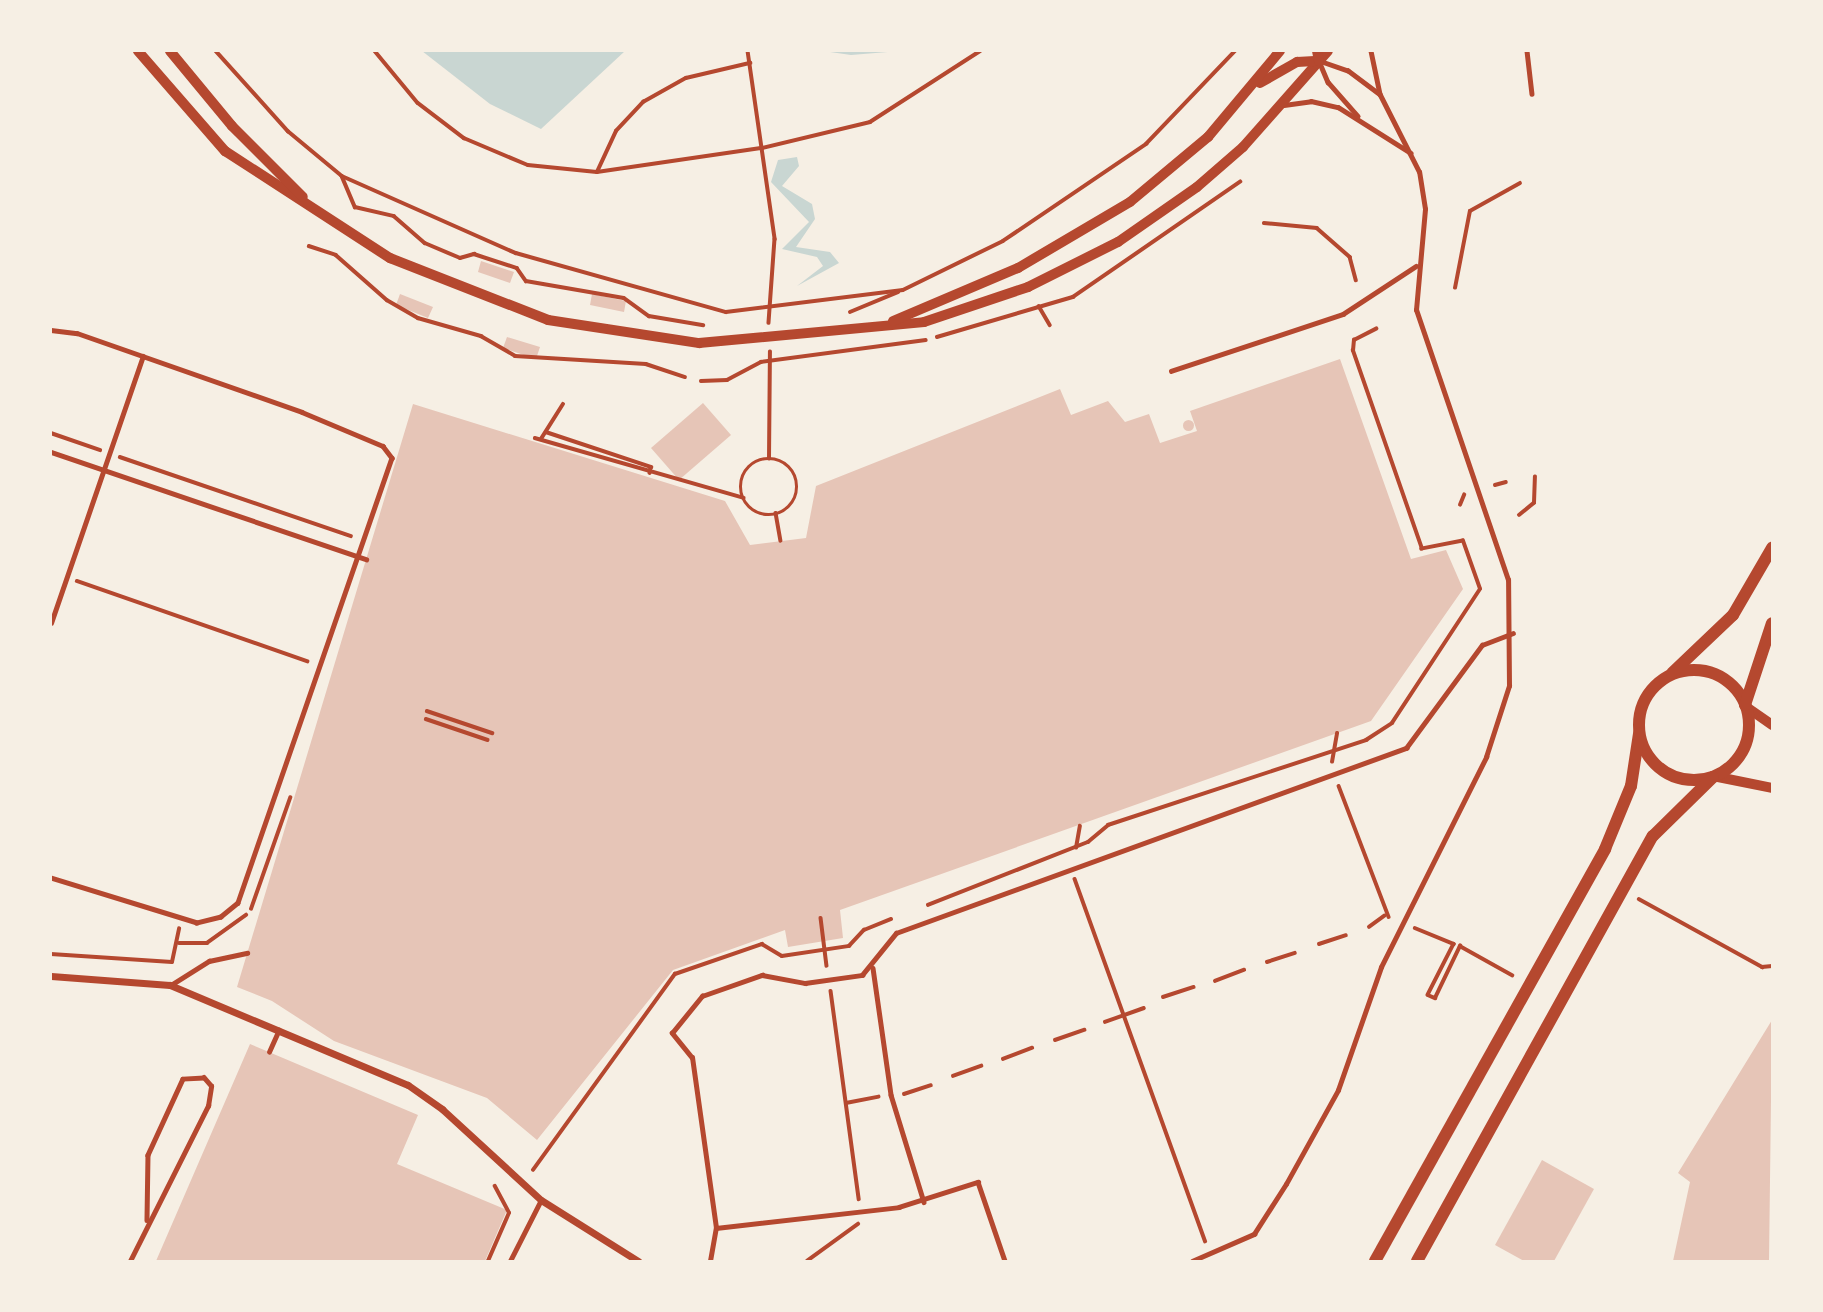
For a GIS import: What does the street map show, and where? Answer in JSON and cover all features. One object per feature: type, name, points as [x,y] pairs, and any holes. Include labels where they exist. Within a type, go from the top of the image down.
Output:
[{"type":"main road","points":[[1375,1261],[1605,849],[1631,786],[1644,700],[1732,615],[1772,548]]},
{"type":"main road","points":[[1417,1261],[1653,836],[1746,743],[1745,705],[1772,623]]},
{"type":"main road","points":[[1669,676],[1713,674],[1745,705]]},
{"type":"main road","points":[[1639,734],[1654,763],[1671,775],[1713,776]]},
{"type":"street","points":[[138,51],[225,151],[390,258],[548,320],[677,342],[770,340],[924,322],[994,301],[1118,242],[1221,167],[1281,106],[1318,56]]},
{"type":"street","points":[[170,51],[224,118],[313,207]]},
{"type":"street","points":[[881,326],[1078,237],[1179,161],[1252,89],[1280,51]]},
{"type":"street","points":[[1252,89],[1297,62],[1328,51]]},
{"type":"street","points":[[1745,705],[1772,725]]},
{"type":"street","points":[[1713,776],[1772,788]]},
{"type":"street","points":[[51,976],[140,978],[170,985],[280,1029],[426,1095],[541,1200],[638,1261]]},
{"type":"lane","points":[[1192,1261],[1240,1243],[1264,1223],[1338,1090],[1381,967],[1497,729],[1513,633],[1508,580],[1416,310],[1417,265],[1425,209],[1414,156],[1380,95],[1371,51]]},
{"type":"lane","points":[[1527,51],[1532,94]]},
{"type":"lane","points":[[1318,56],[1348,71],[1380,95]]},
{"type":"lane","points":[[1318,56],[1328,82],[1358,116],[1414,156]]},
{"type":"lane","points":[[1281,106],[1326,103],[1358,116]]},
{"type":"lane","points":[[1171,371],[1343,314],[1417,265]]},
{"type":"lane","points":[[51,330],[143,356],[383,446],[392,458],[250,876],[230,910],[209,921],[178,920],[51,877]]},
{"type":"lane","points":[[51,623],[143,356]]},
{"type":"lane","points":[[51,452],[366,559]]},
{"type":"lane","points":[[710,1261],[716,1228],[692,1058],[672,1033],[702,996],[754,977],[831,982],[873,967],[896,933],[1406,748],[1482,645],[1513,633]]},
{"type":"lane","points":[[170,985],[209,961],[247,953]]},
{"type":"lane","points":[[873,967],[891,1096],[924,1202]]},
{"type":"lane","points":[[270,1052],[280,1029]]},
{"type":"lane","points":[[130,1261],[147,1220],[208,1106],[211,1086],[204,1078],[183,1079],[148,1155],[147,1220]]},
{"type":"lane","points":[[716,1228],[769,1220],[780,1225],[865,1213],[924,1202],[978,1182],[1005,1261]]},
{"type":"lane","points":[[510,1261],[541,1200]]},
{"type":"path","points":[[216,51],[288,131],[342,176],[516,253],[726,312],[903,290]]},
{"type":"path","points":[[375,51],[418,103],[464,138],[528,165],[597,172],[762,148],[870,122],[979,51]]},
{"type":"path","points":[[748,51],[775,239],[769,307],[769,458]]},
{"type":"path","points":[[838,313],[903,290],[1003,241],[1146,144],[1235,51]]},
{"type":"path","points":[[597,172],[616,131],[643,102],[686,78],[750,63]]},
{"type":"path","points":[[342,176],[355,207],[394,216],[425,243],[460,258],[474,254],[517,268],[526,281],[624,298],[649,316],[709,326]]},
{"type":"path","points":[[1455,288],[1469,211],[1520,183]]},
{"type":"path","points":[[1264,223],[1303,224],[1334,239],[1350,257],[1356,280]]},
{"type":"path","points":[[309,246],[336,255],[387,300],[418,318],[458,327],[515,356],[646,364],[685,377]]},
{"type":"path","points":[[1032,295],[1050,325]]},
{"type":"path","points":[[759,321],[783,318]]},
{"type":"path","points":[[925,906],[1076,848],[1119,821],[1332,750],[1392,723],[1480,589],[1462,541],[1431,549],[1419,543],[1353,351],[1354,340],[1376,329]]},
{"type":"path","points":[[701,381],[727,380],[770,362],[890,349]]},
{"type":"path","points":[[541,439],[563,404]]},
{"type":"path","points":[[546,432],[651,467],[650,472]]},
{"type":"path","points":[[51,433],[363,540]]},
{"type":"path","points":[[536,438],[744,498],[754,510],[776,513],[794,500],[797,481],[787,465],[769,458]]},
{"type":"path","points":[[744,498],[745,472],[769,458]]},
{"type":"path","points":[[1519,515],[1534,503],[1535,477]]},
{"type":"path","points":[[1495,485],[1506,482]]},
{"type":"path","points":[[1460,505],[1464,495]]},
{"type":"path","points":[[776,513],[781,541]]},
{"type":"path","points":[[67,577],[321,666]]},
{"type":"path","points":[[428,711],[492,733]]},
{"type":"path","points":[[426,719],[488,740]]},
{"type":"path","points":[[1332,764],[1332,750],[1337,733]]},
{"type":"path","points":[[1339,785],[1387,916],[1369,927]]},
{"type":"path","points":[[1080,826],[1072,869],[1206,1244]]},
{"type":"path","points":[[1639,899],[1762,967],[1772,966]]},
{"type":"path","points":[[533,1170],[675,974],[762,944],[782,956],[849,946],[864,930],[901,916]]},
{"type":"path","points":[[807,1261],[843,1241],[865,1213],[846,1103],[831,982],[823,951],[821,918]]},
{"type":"path","points":[[1413,928],[1454,944],[1428,995],[1435,998],[1460,946],[1512,975]]},
{"type":"path","points":[[1319,944],[1346,934]]},
{"type":"path","points":[[51,954],[172,962],[179,943]]},
{"type":"path","points":[[1267,962],[1295,953]]},
{"type":"path","points":[[1215,981],[1244,970]]},
{"type":"path","points":[[1163,997],[1193,987]]},
{"type":"path","points":[[1105,1022],[1144,1008]]},
{"type":"path","points":[[1055,1040],[1084,1030]]},
{"type":"path","points":[[1003,1059],[1032,1048]]},
{"type":"path","points":[[953,1076],[981,1066]]},
{"type":"path","points":[[902,1094],[931,1085]]},
{"type":"path","points":[[846,1103],[880,1097]]},
{"type":"path","points":[[488,1261],[509,1213],[495,1187]]},
{"type":"shaded area","points":[[422,51],[625,51],[541,129],[490,104]]},
{"type":"shaded area","points":[[823,51],[900,51],[851,55]]},
{"type":"shaded area","points":[[797,157],[799,166],[782,186],[812,204],[815,219],[796,247],[830,252],[839,263],[797,286],[823,266],[817,257],[782,249],[809,222],[771,182],[778,160]]},
{"type":"building","points":[[481,261],[514,272],[510,283],[478,272]]},
{"type":"building","points":[[400,294],[433,307],[428,318],[396,305]]},
{"type":"building","points":[[592,294],[626,301],[624,312],[590,305]]},
{"type":"building","points":[[507,337],[540,347],[536,359],[503,348]]},
{"type":"building","points":[[1340,359],[1411,559],[1446,550],[1463,589],[1371,721],[840,910],[843,938],[788,947],[785,930],[673,970],[537,1140],[487,1098],[334,1041],[272,1001],[237,987],[413,404],[725,501],[750,545],[806,538],[816,486],[1060,389],[1071,415],[1108,401],[1125,422],[1149,414],[1160,443],[1197,431],[1190,411]]},
{"type":"building","points":[[703,403],[731,435],[679,480],[651,448]]},
{"type":"building","points":[[1188,419],[1194,425],[1188,431],[1182,425]]},
{"type":"building","points":[[1772,1020],[1769,1261],[1673,1261],[1690,1182],[1678,1173]]},
{"type":"building","points":[[250,1044],[418,1115],[397,1164],[507,1210],[485,1261],[156,1261]]},
{"type":"building","points":[[1542,1160],[1594,1189],[1554,1261],[1524,1261],[1495,1245]]}]
